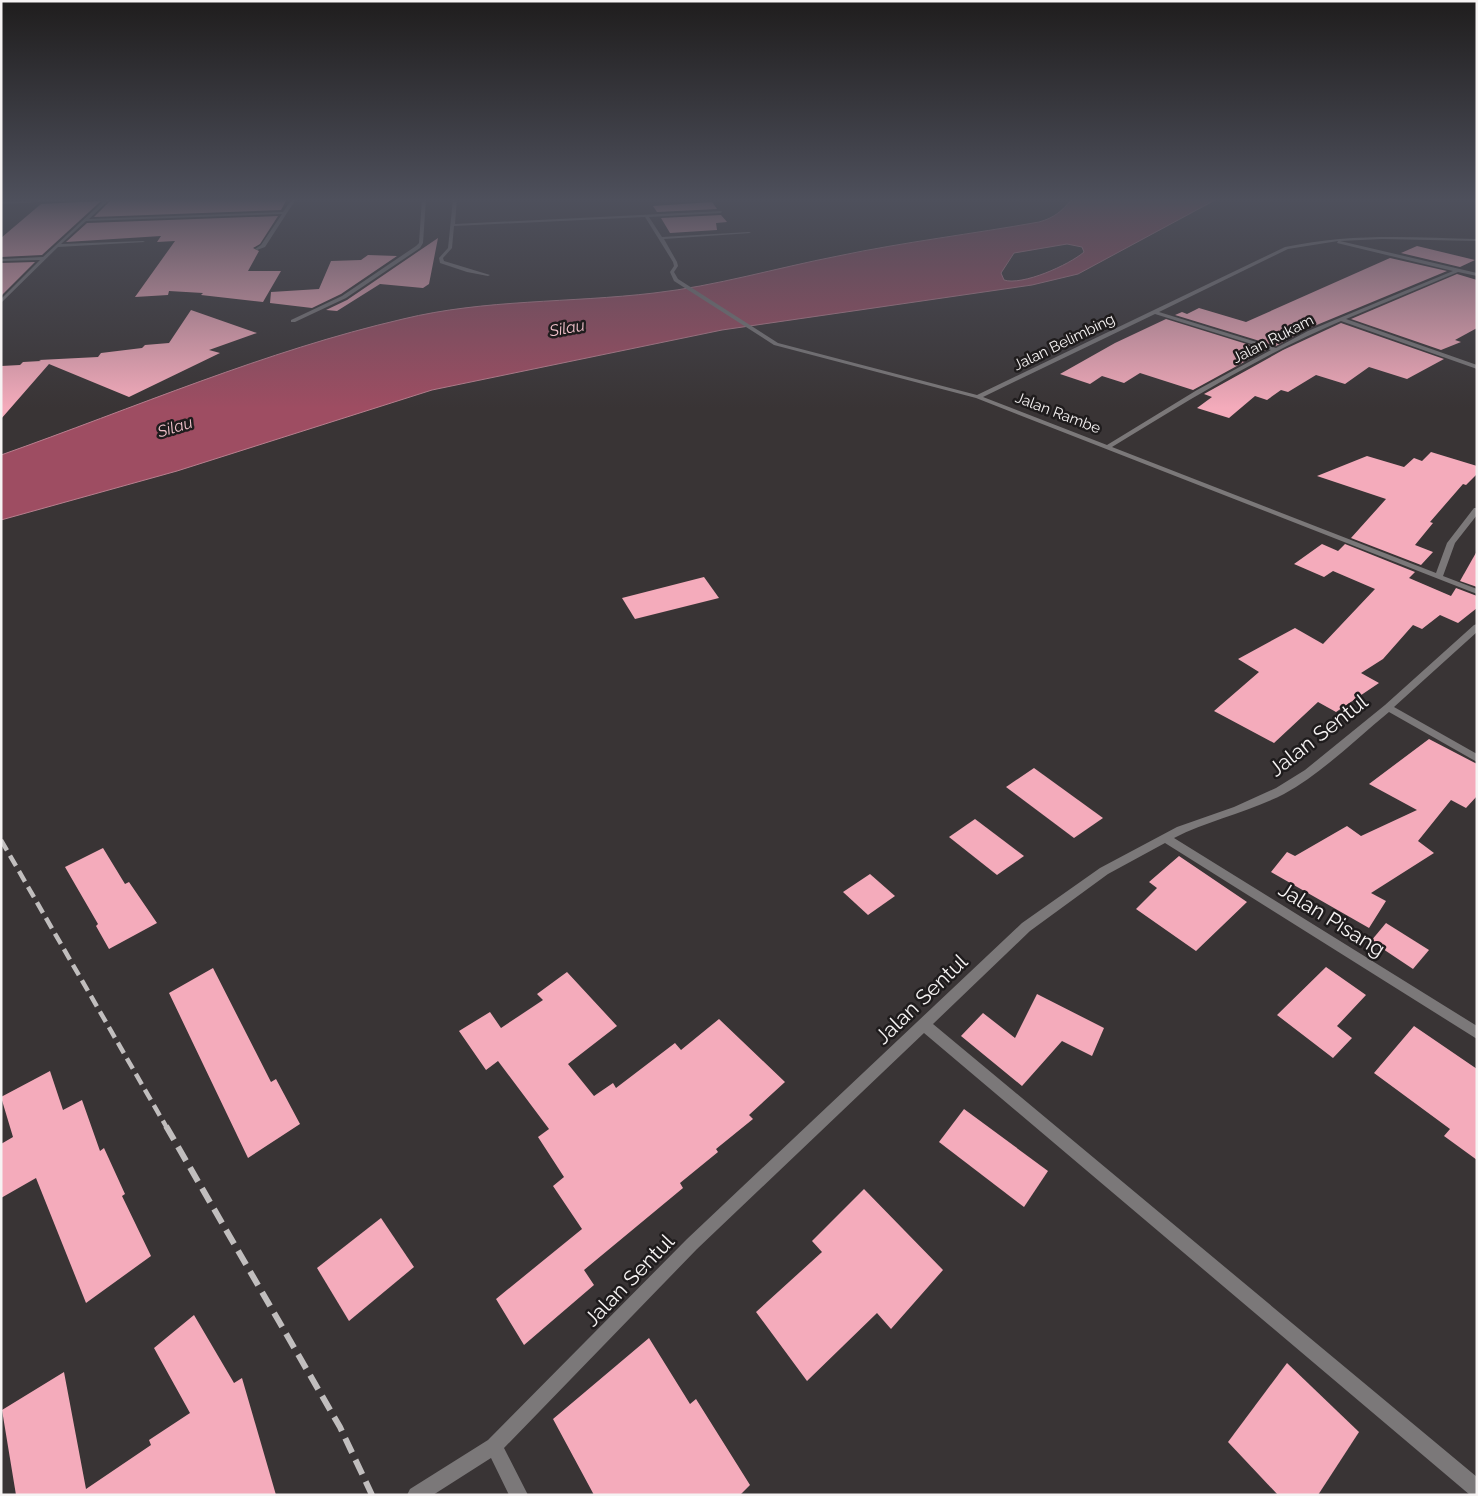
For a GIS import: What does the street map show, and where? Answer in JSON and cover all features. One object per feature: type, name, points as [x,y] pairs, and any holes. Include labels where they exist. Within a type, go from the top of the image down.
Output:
[{"type":"street","points":[[1,302],[33,269]]},
{"type":"street","points":[[293,321],[344,296],[385,269]]},
{"type":"street","points":[[462,269],[488,274]]},
{"type":"street","name":"Jalan Rambe","points":[[674,269],[672,272],[676,280],[776,344],[978,397],[1477,592]]},
{"type":"street","name":"Jalan Belimbing","points":[[978,397],[1244,269]]},
{"type":"street","points":[[1454,269],[1477,274]]},
{"type":"street","name":"Jalan Rukam","points":[[1108,447],[1199,391],[1310,332],[1459,270]]},
{"type":"street","points":[[1154,312],[1276,350]]},
{"type":"street","points":[[1342,320],[1477,367]]},
{"type":"street","points":[[1439,577],[1451,542],[1477,510]]},
{"type":"street","name":"Jalan Sentul","points":[[416,1495],[494,1446],[692,1244],[1026,926],[1104,871],[1165,838],[1280,792],[1308,773],[1388,707],[1477,628]]},
{"type":"street","points":[[1388,707],[1477,759]]},
{"type":"street","name":"Jalan Pisang","points":[[1165,838],[1477,1033]]},
{"type":"street","points":[[923,1024],[1477,1489]]},
{"type":"street","points":[[494,1446],[518,1495]]},
{"type":"water","name":"Silau","points":[[779,269],[1004,269],[1001,273],[1004,280],[1012,281],[1033,277],[1055,269],[1088,269],[1078,274],[1032,285],[722,330],[432,390],[177,471],[1,520],[1,455],[200,381],[301,347],[403,319],[465,308],[654,293]]},
{"type":"building","points":[[1,269],[28,269],[1,296]]},
{"type":"building","points":[[155,269],[249,269],[248,271],[281,271],[263,302],[201,295],[203,293],[169,291],[168,295],[135,297]]},
{"type":"building","points":[[328,269],[378,269],[341,294],[312,308],[270,303],[271,292],[319,289]]},
{"type":"building","points":[[393,269],[432,269],[429,284],[423,288],[380,284],[337,311],[326,310],[347,300]]},
{"type":"building","points":[[1366,269],[1437,269],[1447,271],[1307,329],[1276,346],[1175,315],[1182,312],[1187,314],[1199,308],[1246,322]]},
{"type":"building","points":[[1457,274],[1477,280],[1477,328],[1455,340],[1461,342],[1441,350],[1351,319]]},
{"type":"building","points":[[191,310],[257,333],[209,350],[220,353],[129,397],[49,364],[1,419],[1,366],[41,361],[39,360],[98,357],[101,353],[142,348],[145,345],[169,343]]},
{"type":"building","points":[[1166,319],[1266,350],[1193,390],[1140,373],[1124,383],[1102,376],[1090,384],[1060,374],[1115,343]]},
{"type":"building","points":[[1341,323],[1444,359],[1407,379],[1369,367],[1345,384],[1316,375],[1288,392],[1281,390],[1267,400],[1255,396],[1229,418],[1197,408],[1212,397],[1204,394],[1283,350]]},
{"type":"building","points":[[1431,452],[1477,466],[1477,474],[1466,485],[1463,484],[1430,522],[1433,523],[1415,545],[1433,552],[1421,565],[1351,538],[1386,499],[1317,476],[1367,456],[1404,467],[1414,458],[1422,461]]},
{"type":"building","points":[[1322,544],[1338,551],[1345,544],[1415,572],[1409,578],[1451,596],[1456,588],[1477,596],[1477,608],[1458,623],[1440,615],[1422,629],[1413,625],[1383,659],[1361,673],[1379,683],[1336,712],[1318,702],[1274,743],[1214,711],[1259,672],[1238,659],[1295,628],[1323,644],[1375,589],[1333,571],[1324,577],[1294,564]]},
{"type":"building","points":[[1477,551],[1477,587],[1460,581]]},
{"type":"building","points":[[704,577],[719,598],[635,619],[622,598]]},
{"type":"building","points":[[1429,739],[1477,764],[1477,796],[1466,808],[1451,800],[1418,841],[1434,853],[1371,893],[1386,901],[1369,928],[1271,872],[1287,852],[1295,856],[1347,826],[1361,836],[1417,810],[1369,784]]},
{"type":"building","points":[[1034,768],[1103,818],[1074,838],[1006,787]]},
{"type":"building","points":[[975,819],[1024,856],[997,875],[949,837]]},
{"type":"building","points":[[103,848],[125,884],[129,882],[157,923],[109,949],[96,926],[98,924],[65,867]]},
{"type":"building","points":[[1179,856],[1247,902],[1196,951],[1136,909],[1157,888],[1149,882]]},
{"type":"building","points":[[870,874],[895,896],[868,915],[843,892]]},
{"type":"building","points":[[1386,923],[1429,950],[1413,969],[1371,941]]},
{"type":"building","points":[[1326,967],[1366,995],[1337,1026],[1352,1038],[1333,1058],[1277,1015]]},
{"type":"building","points":[[213,968],[271,1082],[276,1079],[300,1124],[248,1158],[169,993]]},
{"type":"building","points":[[567,972],[617,1026],[568,1064],[594,1096],[613,1083],[616,1088],[675,1043],[681,1050],[719,1019],[785,1082],[749,1115],[753,1119],[716,1149],[718,1152],[680,1183],[683,1188],[584,1270],[594,1285],[524,1345],[496,1299],[582,1229],[553,1186],[564,1177],[538,1137],[549,1129],[498,1061],[486,1070],[459,1031],[490,1012],[501,1028],[543,1000],[537,994]]},
{"type":"building","points":[[1037,994],[1104,1028],[1092,1056],[1062,1041],[1022,1086],[961,1036],[983,1013],[1015,1038]]},
{"type":"building","points":[[1414,1026],[1477,1069],[1477,1160],[1444,1136],[1450,1129],[1374,1073]]},
{"type":"building","points":[[50,1071],[63,1110],[82,1100],[100,1151],[104,1148],[125,1194],[122,1196],[151,1256],[86,1303],[36,1178],[1,1198],[1,1144],[13,1137],[1,1097]]},
{"type":"building","points":[[964,1109],[1048,1171],[1024,1207],[939,1142]]},
{"type":"building","points":[[864,1189],[943,1270],[891,1329],[877,1313],[807,1381],[756,1312],[822,1252],[812,1241]]},
{"type":"building","points":[[381,1218],[414,1267],[349,1321],[317,1268]]},
{"type":"building","points":[[194,1315],[234,1383],[242,1378],[276,1495],[16,1495],[2,1410],[64,1372],[86,1489],[151,1445],[149,1440],[190,1413],[154,1348]]},
{"type":"building","points":[[649,1338],[690,1404],[696,1399],[750,1485],[740,1495],[594,1495],[553,1419]]},
{"type":"building","points":[[1287,1363],[1359,1432],[1318,1495],[1278,1495],[1228,1442]]},
{"type":"railway","points":[[1,840],[167,1128]]},
{"type":"railway","points":[[166,1126],[340,1427],[372,1495]]}]
